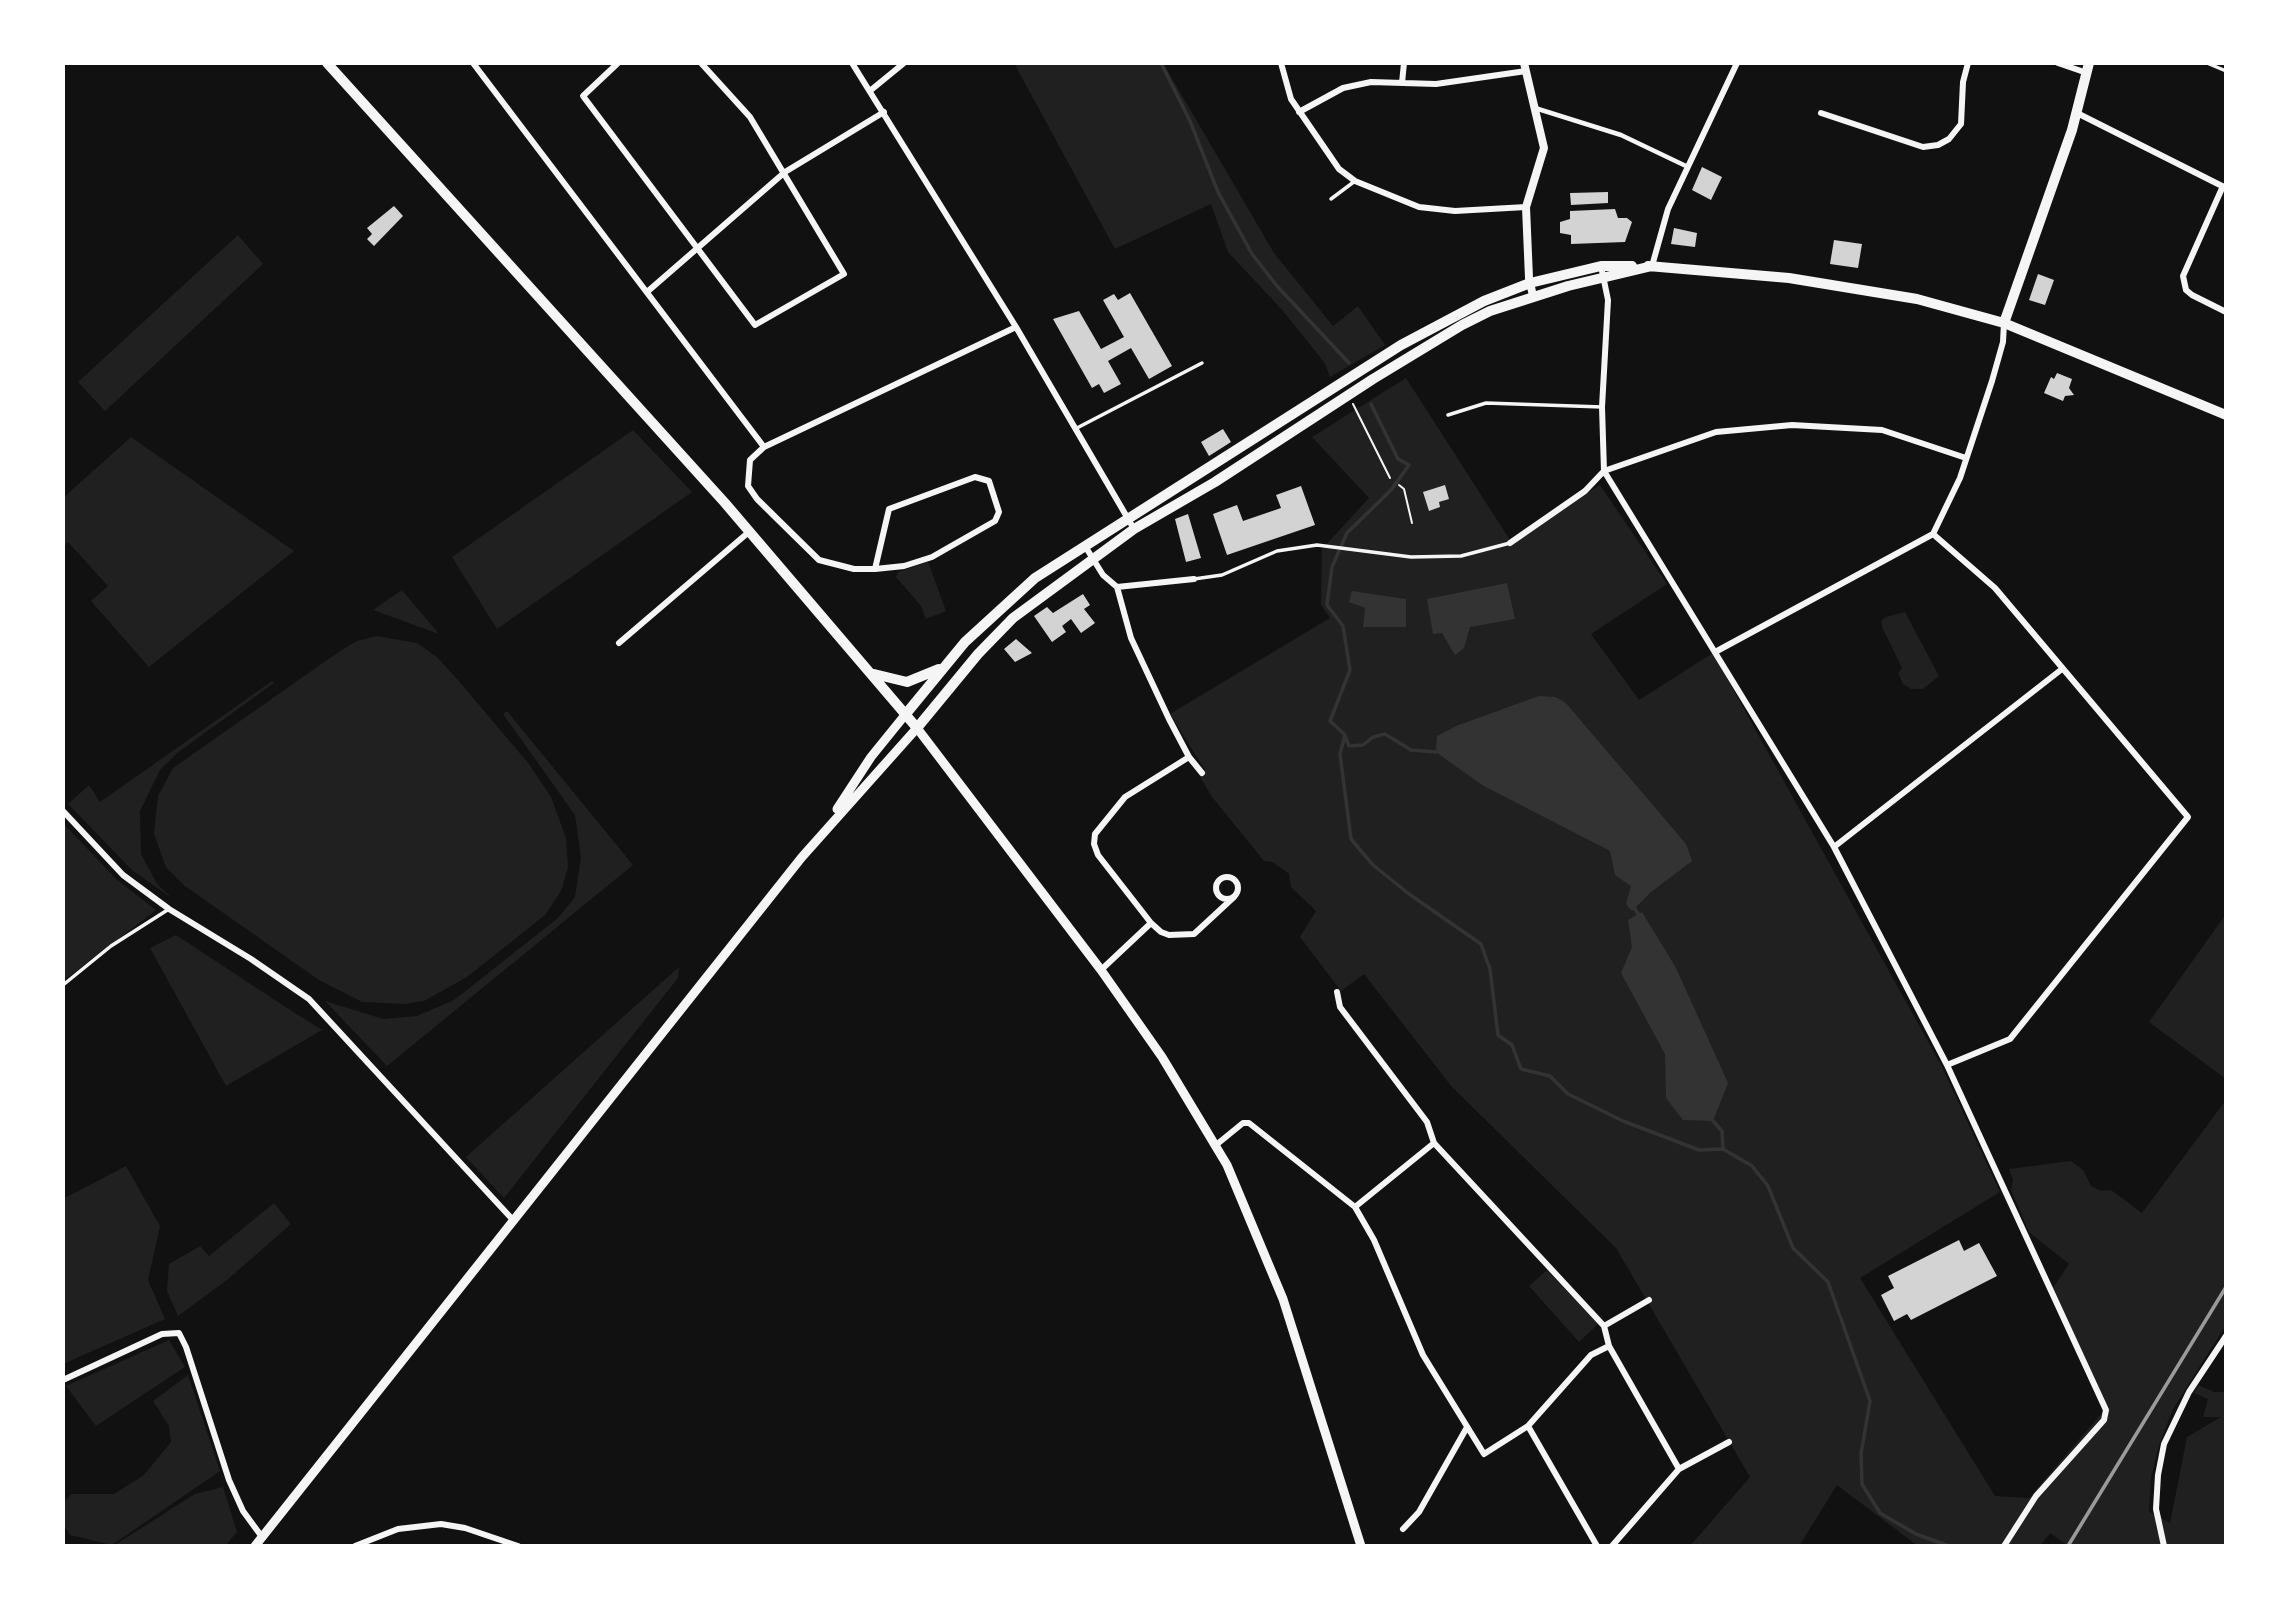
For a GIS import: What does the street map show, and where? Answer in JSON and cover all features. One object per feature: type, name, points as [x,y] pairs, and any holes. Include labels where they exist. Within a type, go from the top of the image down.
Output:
[{"type":"main road","points":[[327,63],[750,531],[873,673],[1101,970],[1162,1057],[1237,1186],[1276,1279],[1361,1546]]},
{"type":"main road","points":[[2004,323],[2077,113],[2088,68]]},
{"type":"main road","points":[[821,834],[871,757],[943,667],[1003,605],[1035,578],[1401,345],[1484,301],[1530,283],[1651,266],[1744,273],[1878,291],[2004,323],[2110,364],[2226,415]]},
{"type":"main road","points":[[255,1546],[821,834],[917,728],[978,654],[1013,618],[1134,529],[1438,338],[1490,312],[1603,272]]},
{"type":"main road","points":[[873,673],[907,682],[943,667]]},
{"type":"street","points":[[473,63],[764,447]]},
{"type":"street","points":[[618,63],[583,96],[755,325],[844,274],[750,117],[701,63]]},
{"type":"street","points":[[852,63],[1016,327],[1134,529]]},
{"type":"street","points":[[871,90],[904,63]]},
{"type":"street","points":[[1281,63],[1291,99],[1299,112],[1339,169],[1355,181],[1419,207],[1455,211],[1527,207]]},
{"type":"street","points":[[1402,83],[1404,63]]},
{"type":"street","points":[[1651,266],[1668,209],[1737,63]]},
{"type":"street","points":[[1821,113],[1923,147],[1938,145],[1949,139],[1961,124],[1963,82],[1968,63]]},
{"type":"street","points":[[2058,63],[2088,68]]},
{"type":"street","points":[[1299,112],[1343,88],[1371,82],[1447,83],[1525,67],[1544,148],[1527,207],[1530,283],[1533,296]]},
{"type":"street","points":[[1533,108],[1620,135],[1688,167]]},
{"type":"street","points":[[646,292],[785,172],[884,112]]},
{"type":"street","points":[[2077,113],[2225,187],[2183,276],[2186,290],[2226,312]]},
{"type":"street","points":[[1603,272],[1608,300],[1602,407],[1604,471],[1717,651],[1834,847],[1947,1065],[2106,1410],[2097,1429],[2036,1496],[2004,1546]]},
{"type":"street","points":[[1717,651],[1933,534],[1966,458],[1996,368],[2004,323]]},
{"type":"street","points":[[875,569],[889,509],[975,477],[989,481],[999,512],[995,521],[932,557],[904,566],[875,569],[836,566],[818,559],[757,499],[748,486],[747,471],[750,460],[764,447],[1016,327]]},
{"type":"street","points":[[1510,543],[1585,491],[1604,471],[1716,432],[1792,425],[1882,430],[1966,458]]},
{"type":"street","points":[[619,643],[750,531]]},
{"type":"street","points":[[1933,534],[1995,588],[2188,817],[2010,1039],[1947,1065]]},
{"type":"street","points":[[1085,546],[1102,575],[1117,587],[1131,638],[1189,757],[1202,773]]},
{"type":"street","points":[[1117,587],[1194,579]]},
{"type":"street","points":[[1834,847],[2062,669]]},
{"type":"street","points":[[1189,757],[1125,797],[1095,834],[1094,844],[1098,855],[1161,932],[1194,934],[1234,897]]},
{"type":"street","points":[[63,811],[123,875],[169,909],[251,958],[309,999],[513,1220]]},
{"type":"street","points":[[1101,970],[1151,923]]},
{"type":"street","points":[[1337,992],[1339,1007],[1427,1122],[1434,1143],[1604,1326],[1609,1346],[1679,1469]]},
{"type":"street","points":[[1216,1146],[1243,1123],[1249,1123],[1355,1207],[1374,1240],[1423,1354],[1465,1429],[1484,1454],[1528,1426],[1591,1355],[1609,1346]]},
{"type":"street","points":[[1355,1207],[1434,1143]]},
{"type":"street","points":[[1604,1326],[1650,1300]]},
{"type":"street","points":[[63,1380],[162,1334],[179,1333],[186,1347],[229,1480],[248,1520],[261,1537]]},
{"type":"street","points":[[2164,1546],[2157,1509],[2158,1475],[2164,1444],[2189,1392],[2226,1336]]},
{"type":"street","points":[[1528,1426],[1597,1546]]},
{"type":"street","points":[[1403,1529],[1419,1512],[1465,1429]]},
{"type":"street","points":[[1612,1546],[1679,1469],[1729,1442]]},
{"type":"street","points":[[355,1546],[398,1529],[441,1524],[465,1528],[517,1546]]},
{"type":"lane","points":[[2207,63],[2226,71]]},
{"type":"lane","points":[[1331,199],[1355,181]]},
{"type":"lane","points":[[1075,429],[1202,363]]},
{"type":"lane","points":[[1448,415],[1486,403],[1602,407]]},
{"type":"lane","points":[[1194,579],[1222,575],[1278,551],[1317,545],[1411,556],[1461,556],[1510,543]]},
{"type":"lane","points":[[63,985],[111,946],[169,909]]},
{"type":"path","points":[[1353,403],[1390,478]]},
{"type":"path","points":[[1399,485],[1404,489],[1412,523]]},
{"type":"shaded area","points":[[1014,63],[1163,63],[1274,253],[1333,326],[1358,306],[1385,345],[1330,377],[1324,362],[1283,311],[1228,252],[1211,204],[1115,249]]},
{"type":"shaded area","points":[[238,235],[263,264],[105,411],[78,382]]},
{"type":"shaded area","points":[[1406,378],[1510,540],[1600,485],[1667,584],[1591,634],[1639,700],[1713,653],[1942,1067],[2000,1192],[1860,1278],[1995,1496],[2029,1498],[2107,1407],[2053,1288],[2069,1264],[2029,1232],[2011,1190],[2013,1180],[2009,1169],[2071,1161],[2083,1170],[2091,1186],[2101,1191],[2111,1190],[2142,1213],[2226,1100],[2226,1325],[2173,1409],[2159,1445],[2151,1477],[2149,1512],[2170,1523],[2187,1437],[2221,1417],[2203,1417],[2208,1399],[2194,1393],[2198,1385],[2214,1392],[2226,1392],[2226,1546],[2068,1546],[2050,1533],[2040,1546],[1918,1546],[1837,1485],[1799,1546],[1690,1546],[1750,1477],[1616,1248],[1452,1087],[1364,974],[1341,991],[1300,937],[1316,911],[1291,887],[1289,874],[1273,862],[1264,861],[1212,797],[1199,775],[1205,770],[1170,714],[1330,618],[1321,605],[1322,549],[1369,498],[1312,437]]},
{"type":"shaded area","points":[[633,430],[692,492],[497,629],[452,557]]},
{"type":"shaded area","points":[[131,437],[294,551],[149,667],[91,601],[108,586],[68,542],[63,545],[63,498]]},
{"type":"shaded area","points":[[928,562],[946,611],[926,619],[921,606],[896,577],[898,572]]},
{"type":"shaded area","points":[[1507,583],[1515,619],[1470,627],[1464,648],[1455,655],[1442,633],[1433,634],[1427,599]]},
{"type":"shaded area","points":[[402,590],[439,634],[373,610]]},
{"type":"shaded area","points":[[1352,591],[1406,599],[1406,627],[1363,627],[1365,608],[1349,602]]},
{"type":"shaded area","points":[[1905,612],[1939,676],[1923,689],[1911,689],[1903,684],[1898,673],[1902,668],[1882,627],[1881,621],[1886,617]]},
{"type":"shaded area","points":[[377,636],[417,643],[437,657],[529,764],[551,797],[566,838],[568,867],[561,891],[545,915],[467,977],[424,1001],[404,1004],[362,1002],[319,980],[185,886],[166,867],[154,834],[158,796],[173,768],[340,651],[357,641]]},
{"type":"shaded area","points":[[272,681],[274,683],[177,753],[160,770],[140,811],[141,854],[157,884],[173,899],[132,870],[68,804],[89,785],[100,802]]},
{"type":"shaded area","points":[[1539,696],[1555,697],[1565,702],[1686,844],[1692,861],[1651,892],[1632,911],[1626,904],[1631,886],[1615,875],[1610,851],[1482,785],[1436,752],[1437,736],[1456,726]]},
{"type":"shaded area","points":[[507,711],[633,865],[387,1066],[325,1001],[383,1019],[417,1016],[454,1000],[558,918],[575,897],[581,857],[575,815],[503,714]]},
{"type":"shaded area","points":[[63,823],[116,879],[156,910],[63,981]]},
{"type":"shaded area","points":[[1642,912],[1676,968],[1728,1083],[1713,1121],[1683,1120],[1666,1098],[1665,1054],[1621,973],[1632,947],[1628,920]]},
{"type":"shaded area","points":[[2226,914],[2226,1079],[2149,1022]]},
{"type":"shaded area","points":[[176,935],[322,1030],[226,1086],[150,948]]},
{"type":"shaded area","points":[[679,967],[678,978],[504,1198],[466,1157]]},
{"type":"shaded area","points":[[126,1166],[160,1226],[148,1280],[165,1319],[63,1364],[63,1199]]},
{"type":"shaded area","points":[[274,1203],[291,1224],[227,1280],[178,1316],[167,1291],[169,1264],[200,1246],[209,1256]]},
{"type":"shaded area","points":[[1547,1270],[1598,1324],[1579,1342],[1529,1286]]},
{"type":"shaded area","points":[[169,1340],[185,1367],[96,1426],[66,1386]]},
{"type":"shaded area","points":[[188,1375],[220,1471],[112,1545],[70,1535],[63,1523],[63,1504],[71,1494],[114,1494],[144,1475],[171,1442],[169,1426],[153,1401]]},
{"type":"shaded area","points":[[223,1487],[237,1532],[225,1546],[113,1546],[195,1494]]},
{"type":"building","points":[[1702,167],[1722,177],[1711,200],[1692,190]]},
{"type":"building","points":[[1608,192],[1608,203],[1571,205],[1570,193]]},
{"type":"building","points":[[394,206],[403,216],[374,246],[367,239],[372,234],[367,228]]},
{"type":"building","points":[[1615,209],[1618,218],[1627,218],[1632,222],[1625,242],[1571,244],[1571,235],[1560,233],[1560,222],[1570,219],[1570,211]]},
{"type":"building","points":[[1674,228],[1697,233],[1695,247],[1671,244]]},
{"type":"building","points":[[1834,240],[1862,244],[1858,268],[1830,264]]},
{"type":"building","points":[[2038,274],[2054,280],[2045,305],[2029,300]]},
{"type":"building","points":[[1130,293],[1172,366],[1149,379],[1131,348],[1108,361],[1121,384],[1104,393],[1099,384],[1092,388],[1053,319],[1079,311],[1101,349],[1124,337],[1103,300],[1114,294],[1118,300]]},
{"type":"building","points":[[2057,373],[2072,379],[2069,388],[2074,395],[2065,396],[2063,401],[2044,393],[2051,377],[2054,379]]},
{"type":"building","points":[[1223,429],[1231,442],[1209,456],[1201,442]]},
{"type":"building","points":[[1445,485],[1449,499],[1439,502],[1440,507],[1429,511],[1423,492]]},
{"type":"building","points":[[1301,486],[1315,525],[1227,555],[1213,514],[1237,505],[1243,521],[1281,508],[1276,495]]},
{"type":"building","points":[[1188,514],[1201,558],[1186,562],[1175,519]]},
{"type":"building","points":[[1083,594],[1090,605],[1084,609],[1095,623],[1081,633],[1071,619],[1062,626],[1066,632],[1052,642],[1034,616],[1047,607],[1053,613]]},
{"type":"building","points":[[1016,639],[1032,653],[1015,662],[1004,649]]},
{"type":"building","points":[[1959,1240],[1964,1251],[1979,1243],[1997,1276],[1911,1320],[1907,1314],[1894,1321],[1881,1295],[1894,1288],[1888,1276]]},
{"type":"waterway","points":[[1161,63],[1190,121],[1218,192],[1252,254],[1277,286],[1349,363]]},
{"type":"waterway","points":[[1371,404],[1398,459],[1409,465],[1391,490],[1347,533],[1332,567],[1327,605],[1343,626],[1350,670],[1330,721],[1345,735],[1340,754],[1351,839],[1373,865],[1409,894],[1481,944],[1490,969],[1498,1035],[1512,1045],[1521,1069],[1550,1076],[1568,1094],[1623,1121],[1699,1150],[1723,1149],[1752,1166],[1768,1186],[1793,1248],[1828,1282],[1870,1401],[1861,1454],[1862,1484],[1880,1513],[1916,1534],[1949,1546]]},
{"type":"waterway","points":[[1345,736],[1349,746],[1363,745],[1373,737],[1385,734],[1411,750],[1436,752]]},
{"type":"waterway","points":[[1635,909],[1638,914]]},
{"type":"waterway","points":[[1713,1121],[1722,1131],[1723,1149]]},
{"type":"railway","points":[[2068,1546],[2226,1287]]}]
